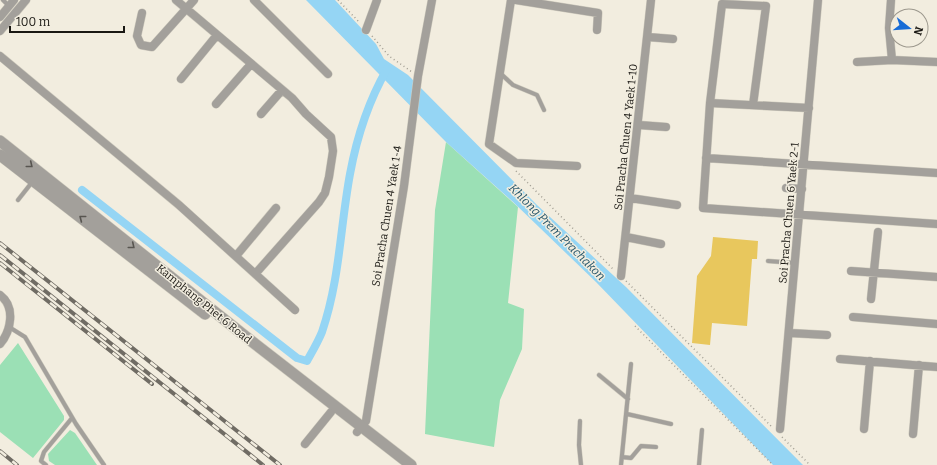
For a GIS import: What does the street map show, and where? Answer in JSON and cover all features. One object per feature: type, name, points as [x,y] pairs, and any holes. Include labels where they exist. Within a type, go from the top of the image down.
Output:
[{"type":"street","points":[[0,31],[26,0]]},
{"type":"street","points":[[176,0],[282,90],[331,137],[333,151],[325,193],[319,202],[256,273]]},
{"type":"street","points":[[142,13],[137,36],[141,45],[152,47],[194,0]]},
{"type":"street","points":[[254,0],[328,74]]},
{"type":"street","points":[[366,30],[377,0]]},
{"type":"street","name":"Soi Pracha Chuen 4 Yaek 1-4","points":[[360,430],[366,421],[411,132],[418,76],[432,0]]},
{"type":"street","points":[[511,0],[488,144],[516,163],[577,166]]},
{"type":"street","points":[[516,0],[598,13],[597,30]]},
{"type":"street","name":"Soi Pracha Chuen 4 Yaek 1-10","points":[[621,276],[651,0]]},
{"type":"street","name":"Soi Pracha Chuen 6 Yaek 2-1","points":[[778,430],[790,332],[818,0]]},
{"type":"street","points":[[891,0],[889,28],[892,60]]},
{"type":"street","points":[[0,17],[9,2]]},
{"type":"street","points":[[753,105],[766,6],[722,4],[710,103],[703,208],[937,224]]},
{"type":"street","points":[[181,79],[217,35]]},
{"type":"street","points":[[648,37],[673,39]]},
{"type":"street","points":[[0,56],[256,273],[295,310]]},
{"type":"street","points":[[857,62],[892,60],[937,62]]},
{"type":"street","points":[[216,104],[251,64]]},
{"type":"street","points":[[261,114],[282,90]]},
{"type":"street","points":[[710,103],[809,108]]},
{"type":"street","points":[[638,125],[666,127]]},
{"type":"street","name":"Kamphang Phet 6 Road","points":[[0,141],[360,430],[401,465]]},
{"type":"street","name":"Kamphang Phet 6 Road","points":[[0,155],[331,412],[360,430],[410,465]]},
{"type":"street","points":[[706,158],[937,173]]},
{"type":"street","points":[[786,188],[802,189]]},
{"type":"street","points":[[630,198],[677,205]]},
{"type":"street","points":[[236,256],[276,208]]},
{"type":"street","points":[[871,299],[878,232]]},
{"type":"street","points":[[626,237],[661,244]]},
{"type":"street","points":[[851,271],[937,277]]},
{"type":"street","points":[[0,295],[4,298],[8,306],[9,327],[5,338],[0,344]]},
{"type":"street","points":[[853,317],[937,324]]},
{"type":"street","points":[[790,332],[827,335]]},
{"type":"street","points":[[840,359],[937,367]]},
{"type":"street","points":[[864,429],[870,361]]},
{"type":"street","points":[[913,434],[919,366]]},
{"type":"street","points":[[305,444],[331,412]]},
{"type":"lane","points":[[500,73],[513,85],[537,95],[544,110]]},
{"type":"lane","points":[[18,200],[33,181]]},
{"type":"lane","points":[[768,261],[796,263]]},
{"type":"lane","points":[[9,327],[25,337],[72,418],[104,465]]},
{"type":"lane","points":[[621,465],[631,364]]},
{"type":"lane","points":[[599,375],[628,400]]},
{"type":"lane","points":[[627,414],[670,424]]},
{"type":"lane","points":[[46,465],[41,461],[44,452],[72,418]]},
{"type":"lane","points":[[580,421],[579,445],[581,465]]},
{"type":"lane","points":[[699,465],[702,430]]},
{"type":"lane","points":[[622,456],[631,458],[641,446],[656,447]]},
{"type":"path","points":[[338,0],[389,56],[418,76]]},
{"type":"path","points":[[511,166],[778,430],[810,465]]},
{"type":"path","points":[[635,326],[773,465]]},
{"type":"green space","points":[[446,142],[518,207],[508,303],[524,309],[522,349],[500,400],[494,447],[425,434],[435,210]]},
{"type":"green space","points":[[18,343],[64,416],[64,420],[33,458],[0,432],[0,365]]},
{"type":"green space","points":[[70,430],[75,433],[97,465],[55,465],[49,461],[48,454]]},
{"type":"water","name":"Khlong Prem Prachakon","points":[[306,0],[335,0],[376,44],[384,59],[408,75],[537,205],[626,287],[803,465],[773,465],[596,282],[512,201],[446,142]]},
{"type":"building","points":[[713,237],[758,241],[757,259],[752,259],[747,326],[712,323],[710,345],[692,343],[697,276],[711,256]]},
{"type":"waterway","points":[[82,190],[297,358],[307,361],[322,332],[333,293],[350,174],[356,146],[374,94],[387,69]]},
{"type":"railway","points":[[0,243],[280,465]]},
{"type":"railway","points":[[0,255],[263,465]]},
{"type":"railway","points":[[0,263],[152,384]]},
{"type":"railway","points":[[0,451],[17,465]]}]
